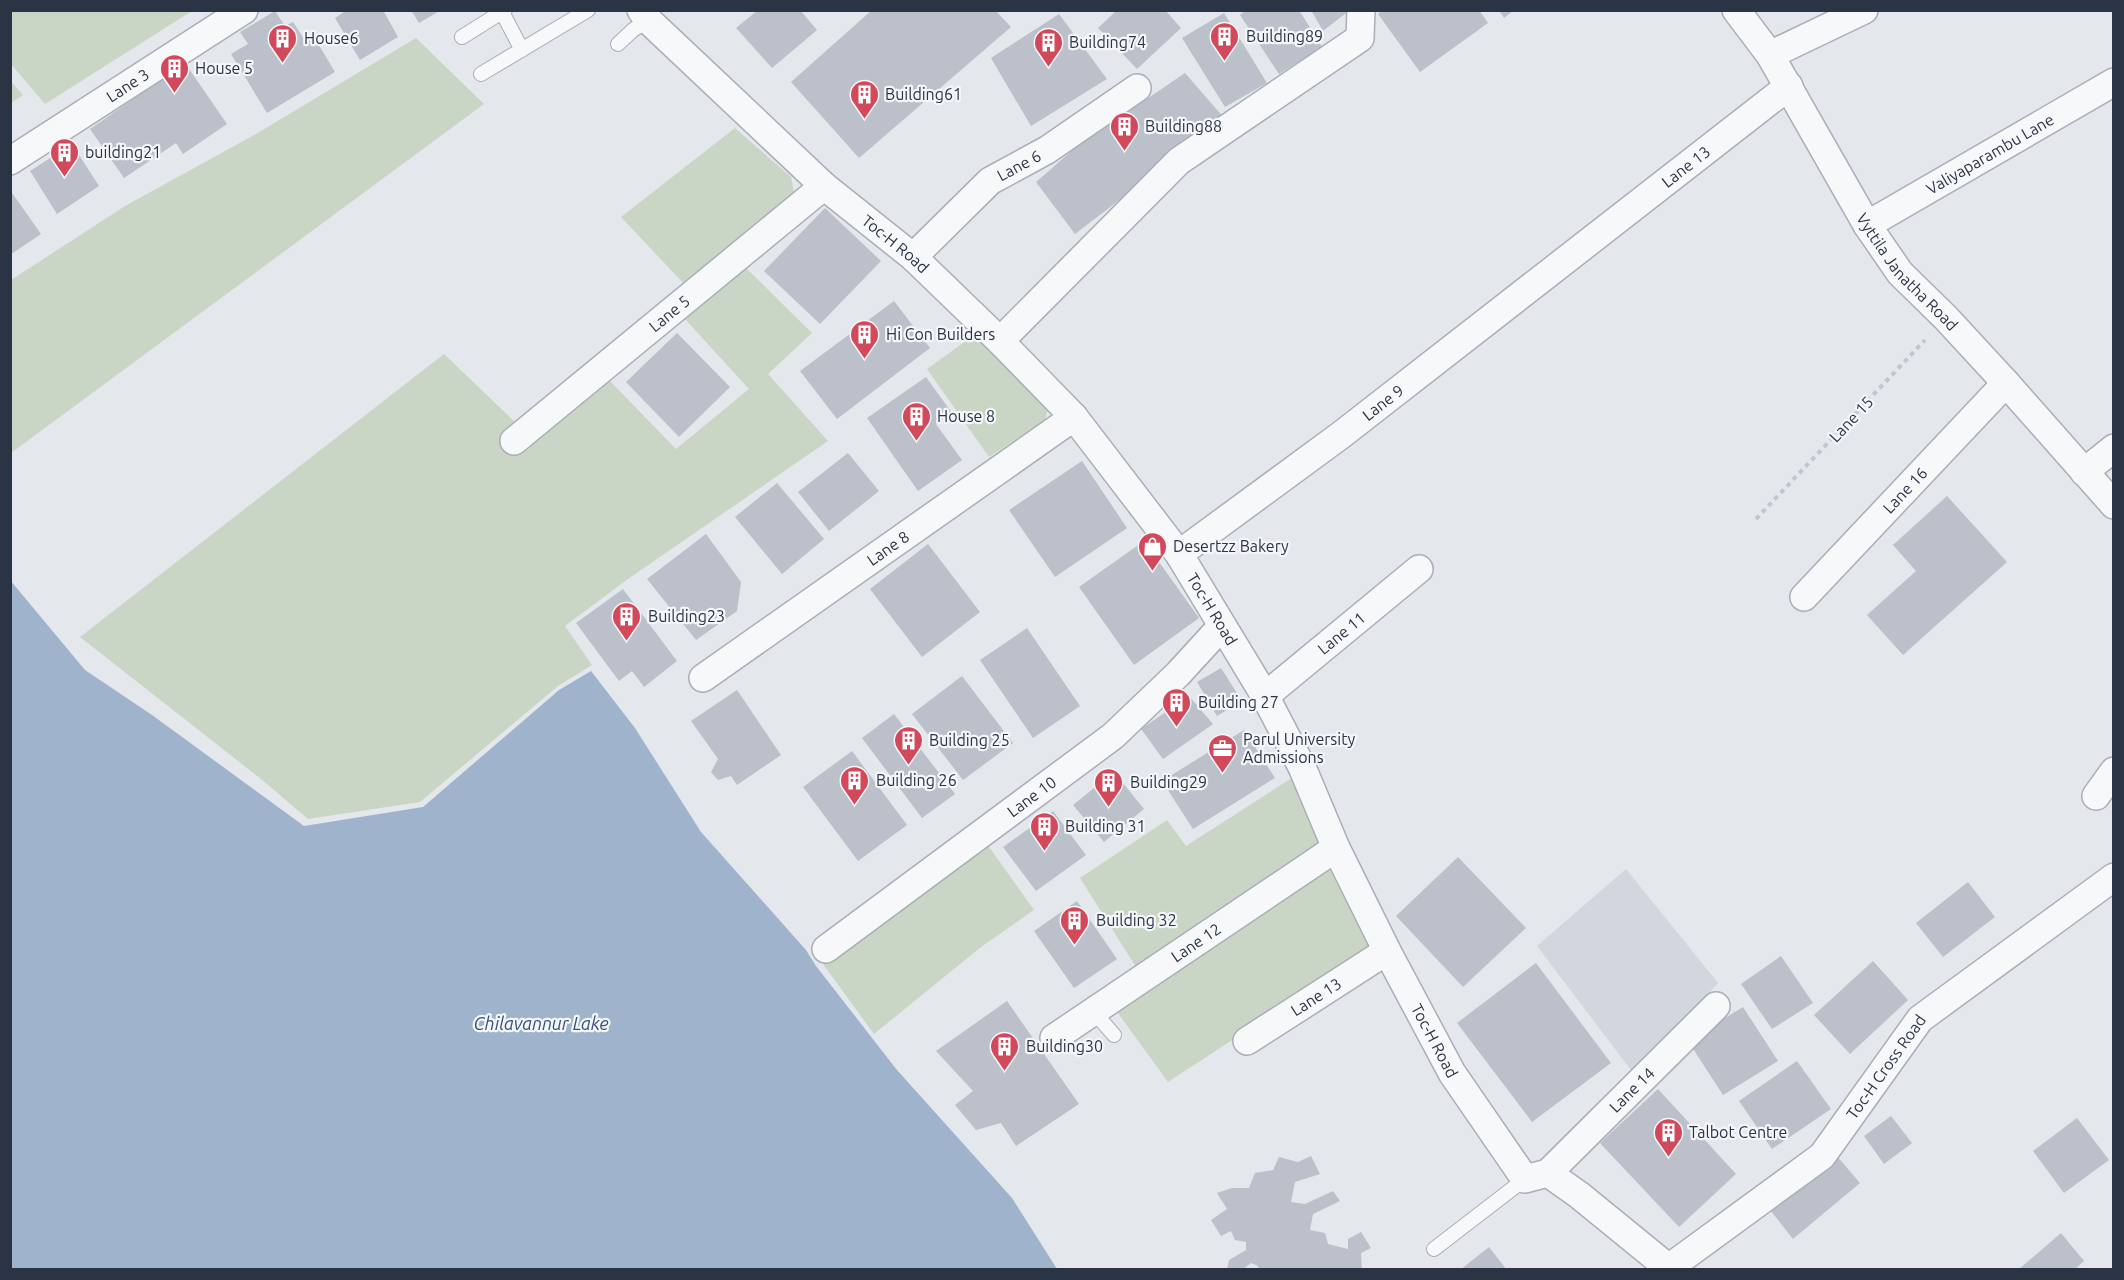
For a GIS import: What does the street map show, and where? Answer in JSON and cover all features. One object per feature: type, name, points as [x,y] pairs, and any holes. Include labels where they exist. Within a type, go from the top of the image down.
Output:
[{"type":"street","name":"Lane 3","points":[[10,161],[244,10]]},
{"type":"street","points":[[1000,341],[1179,161],[1360,38],[1361,10]]},
{"type":"street","name":"Vyttila Janatha Road","points":[[1736,10],[1770,55],[1867,225],[1900,273],[2007,383],[2114,505]]},
{"type":"street","points":[[1770,55],[1864,10]]},
{"type":"street","name":"Toc-H Road","points":[[645,15],[824,186],[913,257],[1074,417],[1179,554],[1221,627],[1265,696],[1302,767],[1336,848],[1387,951],[1452,1073],[1536,1176],[1668,1269]]},
{"type":"street","name":"Valiyaparambu Lane","points":[[1867,225],[2114,82]]},
{"type":"street","name":"Lane 13","points":[[1582,247],[1789,86]]},
{"type":"street","name":"Lane 6","points":[[913,257],[990,182],[1047,150],[1137,88]]},
{"type":"street","name":"Lane 5","points":[[513,441],[824,186]]},
{"type":"street","name":"Lane 9","points":[[1179,554],[1341,435],[1582,247]]},
{"type":"street","name":"Lane 16","points":[[1804,597],[2007,383]]},
{"type":"street","name":"Lane 8","points":[[702,678],[1074,417]]},
{"type":"street","points":[[2084,472],[2114,448]]},
{"type":"street","name":"Lane 11","points":[[1265,696],[1419,569]]},
{"type":"street","name":"Lane 10","points":[[826,949],[1113,736],[1178,674],[1221,627]]},
{"type":"street","points":[[2096,796],[2114,771]]},
{"type":"street","name":"Lane 12","points":[[1054,1038],[1336,848]]},
{"type":"street","name":"Toc-H Cross Road","points":[[1668,1269],[1822,1156],[1920,1019],[2114,877]]},
{"type":"street","name":"Lane 13","points":[[1247,1041],[1387,951]]},
{"type":"street","name":"Lane 14","points":[[1536,1176],[1716,1006]]},
{"type":"lane","points":[[481,74],[588,10]]},
{"type":"lane","points":[[462,37],[504,11],[522,50]]},
{"type":"lane","points":[[618,44],[645,15]]},
{"type":"lane","points":[[1093,1011],[1114,1035]]},
{"type":"lane","points":[[1434,1249],[1536,1176]]},
{"type":"path","name":"Lane 15","points":[[1756,519],[1946,318]]},
{"type":"shaded area","points":[[1626,869],[1718,983],[1634,1074],[1537,946]]},
{"type":"green space","points":[[10,11],[192,11],[45,104],[11,64]]},
{"type":"green space","points":[[416,38],[484,104],[11,453],[11,280],[125,206],[256,134]]},
{"type":"green space","points":[[10,80],[23,95],[11,103],[10,103]]},
{"type":"green space","points":[[735,128],[791,177],[794,192],[786,206],[686,286],[621,217]]},
{"type":"green space","points":[[745,267],[812,333],[768,374],[828,441],[628,579],[565,626],[592,665],[558,686],[420,802],[308,819],[261,779],[80,637],[444,354],[517,424],[499,439],[514,454],[608,379],[676,449],[749,389],[684,318]]},
{"type":"green space","points":[[977,333],[1049,404],[1045,420],[989,457],[927,369]]},
{"type":"green space","points":[[1295,776],[1321,843],[1136,967],[1080,878],[1167,820],[1186,846]]},
{"type":"green space","points":[[987,844],[1034,910],[981,947],[874,1034],[823,964]]},
{"type":"green space","points":[[1327,864],[1370,950],[1168,1082],[1115,1009]]},
{"type":"water","name":"Chilavannur Lake","points":[[10,580],[85,670],[152,715],[304,826],[423,807],[559,690],[591,671],[635,728],[701,832],[806,950],[897,1070],[1012,1198],[1057,1269],[11,1269]]},
{"type":"building","points":[[347,10],[383,10],[398,37],[360,60],[335,18]]},
{"type":"building","points":[[411,10],[441,10],[419,23]]},
{"type":"building","points":[[758,10],[800,10],[817,30],[772,68],[736,28]]},
{"type":"building","name":"Building61","points":[[872,10],[995,10],[1011,27],[859,158],[791,82]]},
{"type":"building","points":[[1117,10],[1165,10],[1181,28],[1137,69],[1098,28]]},
{"type":"building","points":[[1246,10],[1299,10],[1322,47],[1279,74],[1240,15]]},
{"type":"building","points":[[1311,10],[1350,10],[1323,31]]},
{"type":"building","points":[[1383,10],[1479,10],[1488,23],[1420,72],[1378,14]]},
{"type":"building","points":[[1499,10],[1514,10],[1504,18]]},
{"type":"building","name":"House6","points":[[275,11],[285,26],[293,22],[306,42],[314,37],[335,72],[267,113],[231,54],[248,44],[240,32]]},
{"type":"building","name":"Building89","points":[[1224,13],[1267,83],[1225,107],[1182,38]]},
{"type":"building","name":"Building74","points":[[1059,14],[1107,79],[1031,126],[991,58]]},
{"type":"building","name":"House 5","points":[[185,63],[227,124],[183,154],[176,143],[124,178],[90,129]]},
{"type":"building","name":"Building88","points":[[1185,73],[1225,119],[1075,234],[1036,182],[1075,148]]},
{"type":"building","name":"building21","points":[[72,144],[99,186],[57,214],[30,171]]},
{"type":"building","points":[[10,190],[41,234],[10,255]]},
{"type":"building","points":[[825,208],[881,261],[820,324],[764,271]]},
{"type":"building","name":"Hi Con Builders","points":[[894,301],[930,348],[837,419],[800,371]]},
{"type":"building","points":[[677,333],[730,387],[679,437],[626,382]]},
{"type":"building","name":"House 8","points":[[926,377],[952,413],[936,424],[962,460],[918,491],[867,418]]},
{"type":"building","points":[[848,453],[879,491],[829,531],[798,492]]},
{"type":"building","points":[[1082,461],[1127,528],[1055,577],[1009,510]]},
{"type":"building","points":[[777,483],[824,539],[782,574],[735,517]]},
{"type":"building","points":[[1947,496],[2007,562],[1903,655],[1867,615],[1916,571],[1893,545]]},
{"type":"building","points":[[706,534],[741,582],[737,611],[696,640],[647,579]]},
{"type":"building","points":[[1144,541],[1199,618],[1134,665],[1079,587]]},
{"type":"building","points":[[928,544],[980,612],[922,657],[870,589]]},
{"type":"building","name":"Building23","points":[[623,589],[677,661],[644,687],[632,671],[619,681],[576,623]]},
{"type":"building","points":[[1027,628],[1080,706],[1033,738],[980,660]]},
{"type":"building","points":[[1221,668],[1242,701],[1217,716],[1197,682]]},
{"type":"building","points":[[962,676],[1013,743],[963,780],[912,714]]},
{"type":"building","points":[[737,690],[781,755],[737,785],[731,776],[718,780],[711,772],[718,759],[691,721]]},
{"type":"building","name":"Building 27","points":[[1189,696],[1213,724],[1163,759],[1141,729]]},
{"type":"building","name":"Building 25","points":[[894,714],[955,794],[922,818],[862,738]]},
{"type":"building","points":[[1244,730],[1275,778],[1193,829],[1162,781]]},
{"type":"building","name":"Building 26","points":[[852,751],[907,825],[858,861],[803,787]]},
{"type":"building","name":"Building29","points":[[1114,772],[1144,809],[1104,842],[1073,805]]},
{"type":"building","name":"Building 31","points":[[1053,811],[1086,855],[1036,891],[1003,847]]},
{"type":"building","points":[[1458,857],[1526,928],[1463,987],[1396,916]]},
{"type":"building","points":[[1968,882],[1995,917],[1943,957],[1916,923]]},
{"type":"building","name":"Building 32","points":[[1077,901],[1117,959],[1074,988],[1034,931]]},
{"type":"building","points":[[1781,956],[1813,1003],[1772,1029],[1741,984]]},
{"type":"building","points":[[1873,961],[1908,1000],[1850,1054],[1814,1015]]},
{"type":"building","points":[[1536,963],[1611,1063],[1532,1122],[1457,1023]]},
{"type":"building","name":"Building30","points":[[1007,1001],[1079,1104],[1016,1146],[1001,1123],[976,1130],[955,1105],[973,1091],[936,1051]]},
{"type":"building","points":[[1743,1007],[1778,1061],[1723,1095],[1688,1041]]},
{"type":"building","points":[[1797,1061],[1831,1109],[1772,1149],[1739,1101]]},
{"type":"building","name":"Talbot Centre","points":[[1658,1089],[1736,1174],[1679,1227],[1600,1143]]},
{"type":"building","points":[[1891,1116],[1912,1143],[1884,1164],[1864,1136]]},
{"type":"building","points":[[2077,1118],[2109,1160],[2064,1193],[2033,1151]]},
{"type":"building","points":[[1836,1155],[1860,1183],[1793,1239],[1770,1210]]},
{"type":"building","points":[[1311,1156],[1320,1174],[1295,1182],[1291,1202],[1305,1204],[1333,1191],[1340,1201],[1313,1214],[1310,1230],[1325,1233],[1328,1244],[1348,1249],[1348,1239],[1361,1232],[1371,1248],[1361,1253],[1362,1270],[1259,1270],[1258,1266],[1251,1263],[1242,1270],[1227,1269],[1229,1260],[1246,1250],[1246,1242],[1235,1240],[1231,1231],[1221,1236],[1211,1220],[1227,1209],[1217,1193],[1232,1188],[1249,1188],[1255,1173],[1273,1170],[1279,1157],[1298,1162]]},
{"type":"building","points":[[2061,1233],[2084,1261],[2074,1270],[2018,1270]]},
{"type":"building","points":[[1489,1247],[1507,1270],[1460,1270]]},
{"type":"place","name":"Building89","points":[[1225,62]]},
{"type":"place","name":"House6","points":[[283,64]]},
{"type":"place","name":"Building74","points":[[1048,68]]},
{"type":"place","name":"House 5","points":[[174,94]]},
{"type":"place","name":"Building61","points":[[864,120]]},
{"type":"place","name":"Building88","points":[[1124,152]]},
{"type":"place","name":"building21","points":[[64,178]]},
{"type":"place","name":"Hi Con Builders","points":[[865,360]]},
{"type":"place","name":"House 8","points":[[916,442]]},
{"type":"place","name":"Desertzz Bakery","points":[[1152,572]]},
{"type":"place","name":"Building23","points":[[627,642]]},
{"type":"place","name":"Building 27","points":[[1177,728]]},
{"type":"place","name":"Building 25","points":[[908,766]]},
{"type":"place","name":"Parul University Admissions","points":[[1222,774]]},
{"type":"place","name":"Building 26","points":[[855,806]]},
{"type":"place","name":"Building29","points":[[1109,808]]},
{"type":"place","name":"Building 31","points":[[1044,852]]},
{"type":"place","name":"Building 32","points":[[1075,946]]},
{"type":"place","name":"Building30","points":[[1005,1072]]},
{"type":"place","name":"Talbot Centre","points":[[1668,1158]]}]
